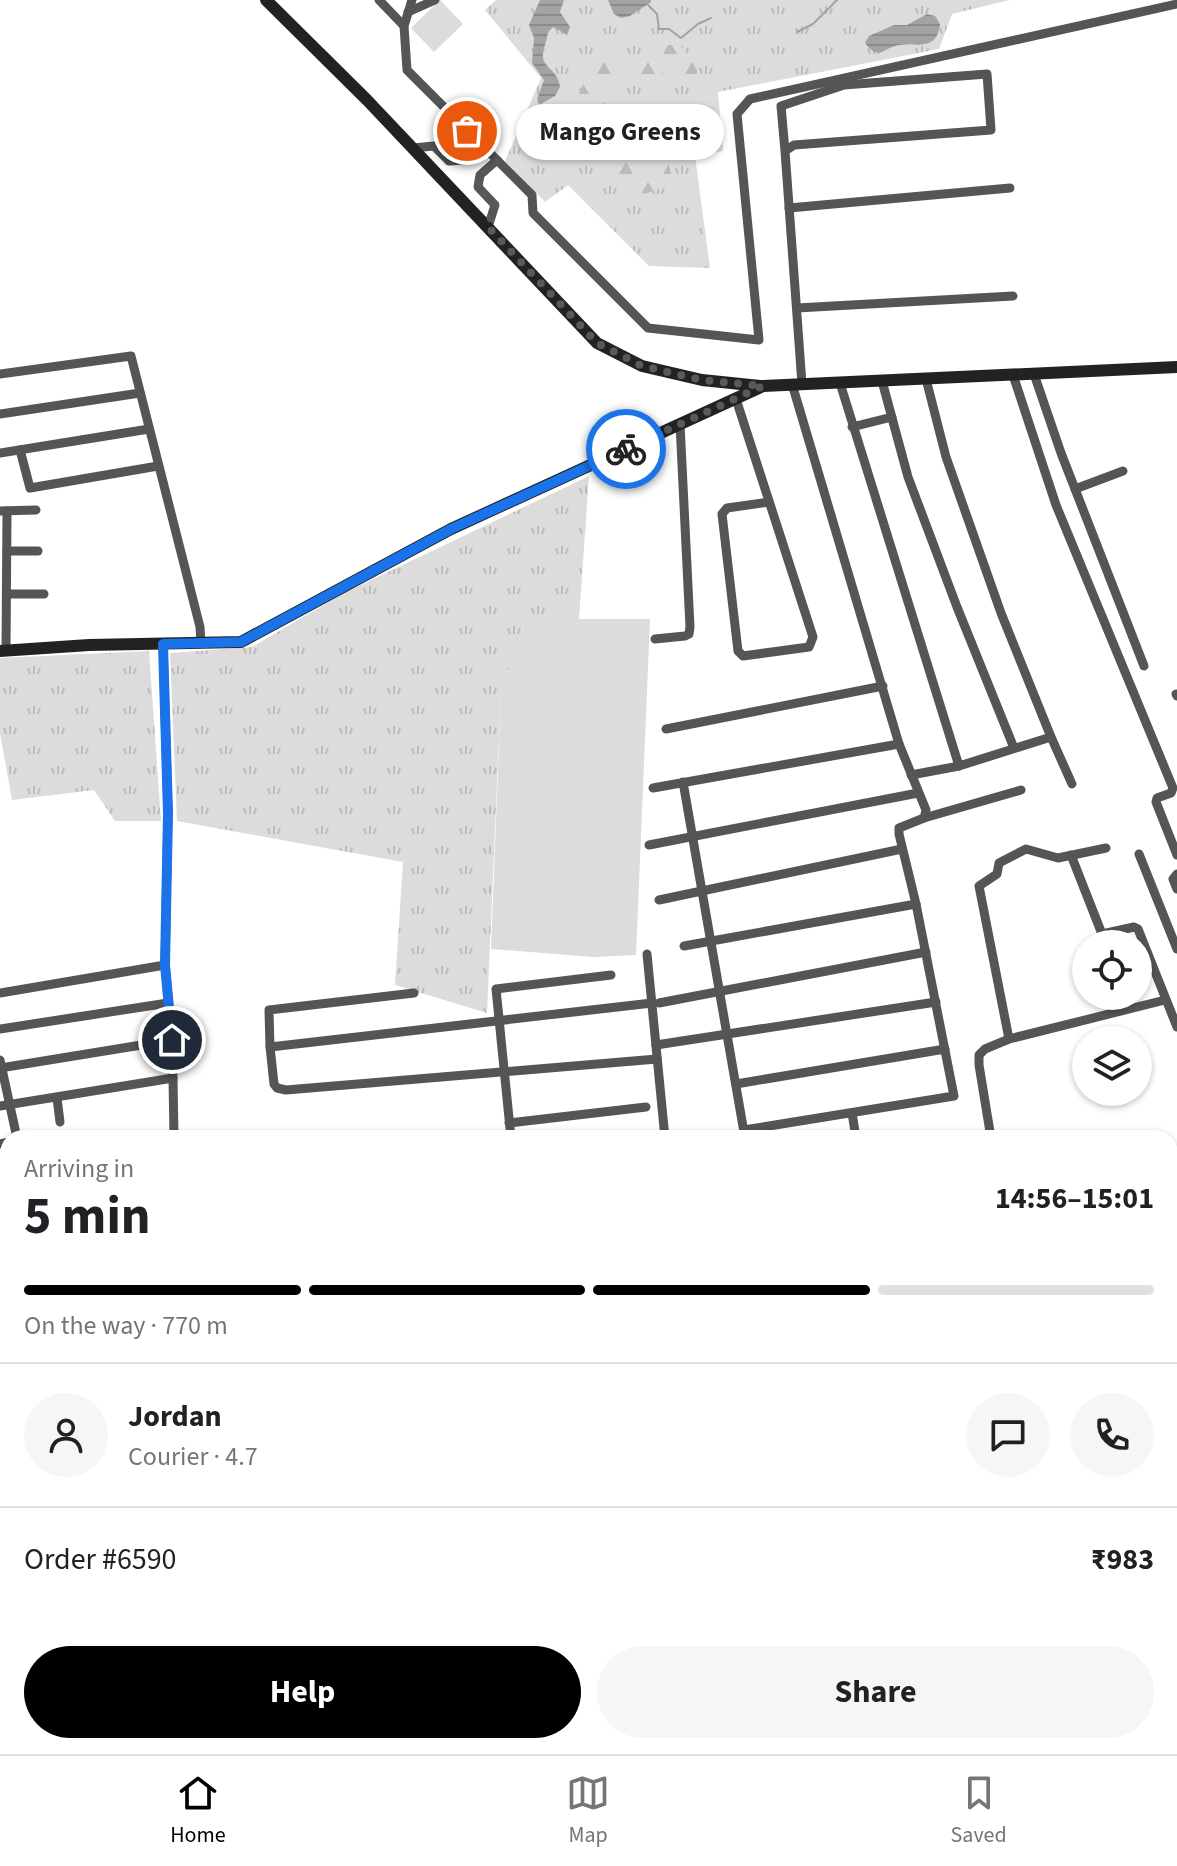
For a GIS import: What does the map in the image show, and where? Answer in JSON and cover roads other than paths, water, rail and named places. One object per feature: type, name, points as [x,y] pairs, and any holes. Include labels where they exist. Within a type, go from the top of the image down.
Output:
[{"type":"main road","points":[[266,0],[413,148],[597,343],[642,366],[702,380],[763,386],[1177,367]]},
{"type":"main road","points":[[3,651],[241,642],[451,529],[763,386]]},
{"type":"street","points":[[379,0],[404,26]]},
{"type":"street","points":[[412,0],[404,26],[407,70],[532,195],[533,213],[648,328],[759,340],[737,114],[750,99],[1177,4]]},
{"type":"street","points":[[408,12],[435,0]]},
{"type":"street","points":[[785,151],[794,145],[991,130],[987,74],[844,85],[781,106],[797,308],[797,384],[899,744],[926,810],[924,818]]},
{"type":"street","points":[[413,148],[434,146],[449,161],[464,160],[481,145]]},
{"type":"street","points":[[488,227],[495,205],[478,187],[480,175],[497,160]]},
{"type":"street","points":[[789,208],[1010,188]]},
{"type":"street","points":[[797,308],[1013,296]]},
{"type":"street","points":[[0,374],[131,356],[200,627],[201,643]]},
{"type":"street","points":[[1034,374],[1144,666]]},
{"type":"street","points":[[1013,375],[1056,505],[1173,788],[1171,793],[1157,798],[1156,802],[1177,855]]},
{"type":"street","points":[[926,379],[946,457],[1001,613],[1072,784]]},
{"type":"street","points":[[882,381],[919,506],[1014,748]]},
{"type":"street","points":[[840,383],[959,766]]},
{"type":"street","points":[[0,414],[140,393]]},
{"type":"street","points":[[736,399],[769,502],[812,643],[809,647],[743,656],[738,651],[722,514],[727,508],[769,502]]},
{"type":"street","points":[[852,427],[892,417]]},
{"type":"street","points":[[655,639],[685,636],[689,634],[690,627],[680,424]]},
{"type":"street","points":[[0,453],[149,429]]},
{"type":"street","points":[[20,450],[30,488],[158,466]]},
{"type":"street","points":[[1075,489],[1123,471]]},
{"type":"street","points":[[3,651],[7,594],[4,511],[36,510]]},
{"type":"street","points":[[7,551],[38,551]]},
{"type":"street","points":[[7,594],[44,594]]},
{"type":"street","points":[[163,644],[168,813],[165,965],[172,1040],[174,1130]]},
{"type":"street","points":[[666,729],[883,686]]},
{"type":"street","points":[[911,775],[959,766],[1051,737]]},
{"type":"street","points":[[653,788],[899,744]]},
{"type":"street","points":[[683,782],[744,1130]]},
{"type":"street","points":[[765,1130],[954,1096],[899,828],[1021,790]]},
{"type":"street","points":[[649,845],[918,793]]},
{"type":"street","points":[[1009,1039],[979,886],[997,874],[999,863],[1026,849],[1055,857],[1106,848]]},
{"type":"street","points":[[659,900],[902,849]]},
{"type":"street","points":[[1139,854],[1177,949]]},
{"type":"street","points":[[1071,855],[1102,934],[1134,927],[1138,929],[1177,1027]]},
{"type":"street","points":[[1177,874],[1173,879],[1177,889]]},
{"type":"street","points":[[684,946],[916,904]]},
{"type":"street","points":[[270,1047],[656,1003],[926,952]]},
{"type":"street","points":[[647,954],[656,1003],[656,1045],[664,1130]]},
{"type":"street","points":[[0,993],[165,965]]},
{"type":"street","points":[[510,1130],[496,989],[611,975]]},
{"type":"street","points":[[414,993],[269,1010],[274,1084],[286,1090],[657,1059]]},
{"type":"street","points":[[990,1130],[979,1055],[985,1049],[1009,1039],[1165,1000]]},
{"type":"street","points":[[656,1045],[936,1002]]},
{"type":"street","points":[[0,1029],[168,1003]]},
{"type":"street","points":[[14,1130],[5,1106],[1,1065],[172,1040]]},
{"type":"street","points":[[736,1084],[945,1049]]},
{"type":"street","points":[[5,1106],[173,1078]]},
{"type":"street","points":[[57,1098],[60,1122]]},
{"type":"street","points":[[509,1123],[646,1107]]},
{"type":"street","points":[[852,1113],[855,1130]]},
{"type":"waterway","points":[[797,32],[813,24],[837,0]]},
{"type":"waterway","points":[[648,5],[657,14],[659,29],[669,29],[681,38],[711,18]]},
{"type":"place","name":"Mango Greens","points":[[467,131]]}]
